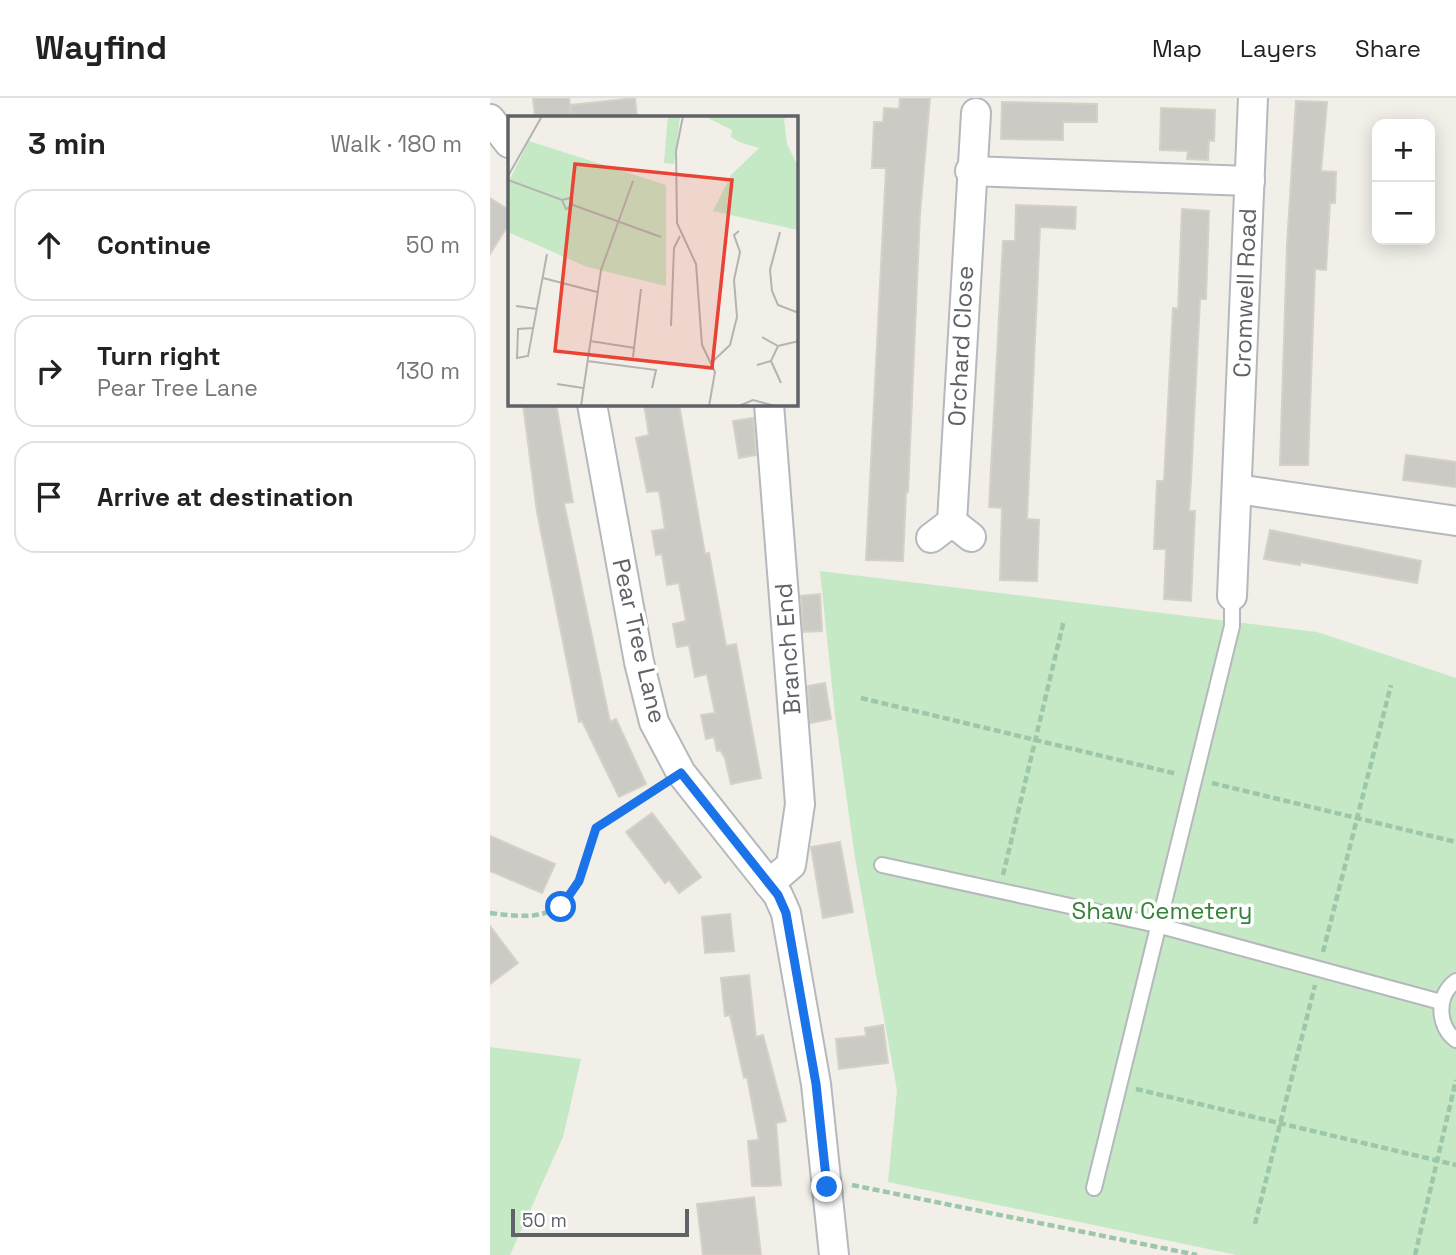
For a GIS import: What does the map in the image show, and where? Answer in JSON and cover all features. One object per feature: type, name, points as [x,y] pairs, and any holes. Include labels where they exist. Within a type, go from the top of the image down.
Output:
[{"type":"street","name":"Cromwell Road","points":[[1232,596],[1253,98]]},
{"type":"street","name":"Orchard Close","points":[[951,532],[975,113]]},
{"type":"street","points":[[970,171],[1250,181]]},
{"type":"street","name":"Pear Tree Lane","points":[[592,406],[644,684],[654,722],[681,773],[769,884],[786,913],[796,959],[827,1180],[834,1255]]},
{"type":"street","name":"Branch End","points":[[769,406],[800,804],[791,865],[769,884]]},
{"type":"street","points":[[1237,489],[1456,521]]},
{"type":"lane","points":[[1094,1188],[1232,626],[1232,596]]},
{"type":"lane","points":[[882,865],[1157,925],[1441,1002]]},
{"type":"lane","points":[[1456,981],[1441,1002],[1441,1020],[1449,1035],[1456,1040]]},
{"type":"path","points":[[999,891],[1063,620]]},
{"type":"path","points":[[861,698],[1456,842]]},
{"type":"path","points":[[490,913],[539,916],[561,907],[579,881],[596,828],[681,773]]},
{"type":"path","points":[[1415,1255],[1456,1080]]},
{"type":"path","points":[[1118,1085],[1456,1165]]},
{"type":"path","points":[[827,1180],[1197,1255]]},
{"type":"green space","name":"Shaw Cemetery","points":[[820,571],[1317,632],[1456,678],[1456,1255],[1237,1255],[888,1182],[897,1090],[855,858],[835,715]]},
{"type":"green space","points":[[490,1047],[581,1059],[563,1137],[510,1255],[490,1255]]},
{"type":"building","points":[[533,98],[569,98],[571,115],[535,116]]},
{"type":"building","points":[[635,98],[637,116],[571,116],[571,105]]},
{"type":"building","points":[[900,98],[930,98],[920,214],[903,561],[866,560],[886,168],[872,168],[874,122],[883,122],[884,108],[899,109]]},
{"type":"building","points":[[1296,101],[1327,102],[1321,171],[1336,172],[1335,203],[1330,203],[1326,270],[1315,269],[1308,465],[1280,465],[1287,245]]},
{"type":"building","points":[[1002,102],[1097,104],[1097,122],[1063,122],[1063,140],[1001,139]]},
{"type":"building","points":[[1161,108],[1215,110],[1214,141],[1209,140],[1208,160],[1187,159],[1188,151],[1160,150]]},
{"type":"building","points":[[490,198],[508,209],[508,226],[490,254]]},
{"type":"building","points":[[1016,205],[1076,207],[1075,229],[1040,227],[1027,519],[1039,520],[1037,581],[1000,580],[1002,508],[989,507],[1003,241],[1015,241]]},
{"type":"building","points":[[1182,209],[1209,211],[1206,299],[1200,299],[1189,511],[1195,511],[1191,601],[1164,599],[1166,549],[1154,549],[1157,481],[1164,481],[1173,308],[1178,309]]},
{"type":"building","points":[[523,406],[556,406],[573,502],[564,503],[610,722],[616,719],[646,784],[619,797],[582,721],[579,722],[537,512]]},
{"type":"building","points":[[644,406],[679,406],[705,554],[709,553],[726,646],[736,644],[761,778],[731,784],[725,758],[720,750],[717,751],[714,737],[706,739],[701,715],[715,713],[707,674],[695,677],[689,645],[677,647],[673,624],[686,621],[679,583],[667,585],[662,554],[656,555],[652,531],[665,529],[659,491],[647,492],[636,438],[649,435]]},
{"type":"building","points":[[753,418],[756,455],[739,458],[733,421]]},
{"type":"building","points":[[1406,455],[1456,462],[1456,487],[1403,480]]},
{"type":"building","points":[[1270,530],[1421,561],[1417,583],[1300,562],[1300,565],[1264,559]]},
{"type":"building","points":[[820,594],[822,631],[803,632],[801,596]]},
{"type":"building","points":[[825,683],[831,719],[810,723],[808,686]]},
{"type":"building","points":[[652,813],[701,877],[679,893],[669,880],[665,883],[626,832]]},
{"type":"building","points":[[490,836],[555,864],[542,893],[490,871]]},
{"type":"building","points":[[840,842],[853,912],[823,918],[811,847]]},
{"type":"building","points":[[730,914],[734,951],[705,953],[702,917]]},
{"type":"building","points":[[490,926],[518,963],[490,984]]},
{"type":"building","points":[[749,975],[756,1037],[763,1035],[786,1121],[776,1123],[781,1185],[752,1186],[748,1141],[759,1140],[747,1077],[744,1078],[730,1015],[725,1016],[721,978]]},
{"type":"building","points":[[883,1025],[888,1063],[839,1069],[836,1039],[866,1036],[865,1028]]},
{"type":"building","points":[[754,1197],[761,1255],[703,1255],[697,1204]]},
{"type":"route","points":[[561,907],[579,881],[596,828],[667,785],[681,773],[778,895],[786,913],[816,1084],[827,1187]]}]
